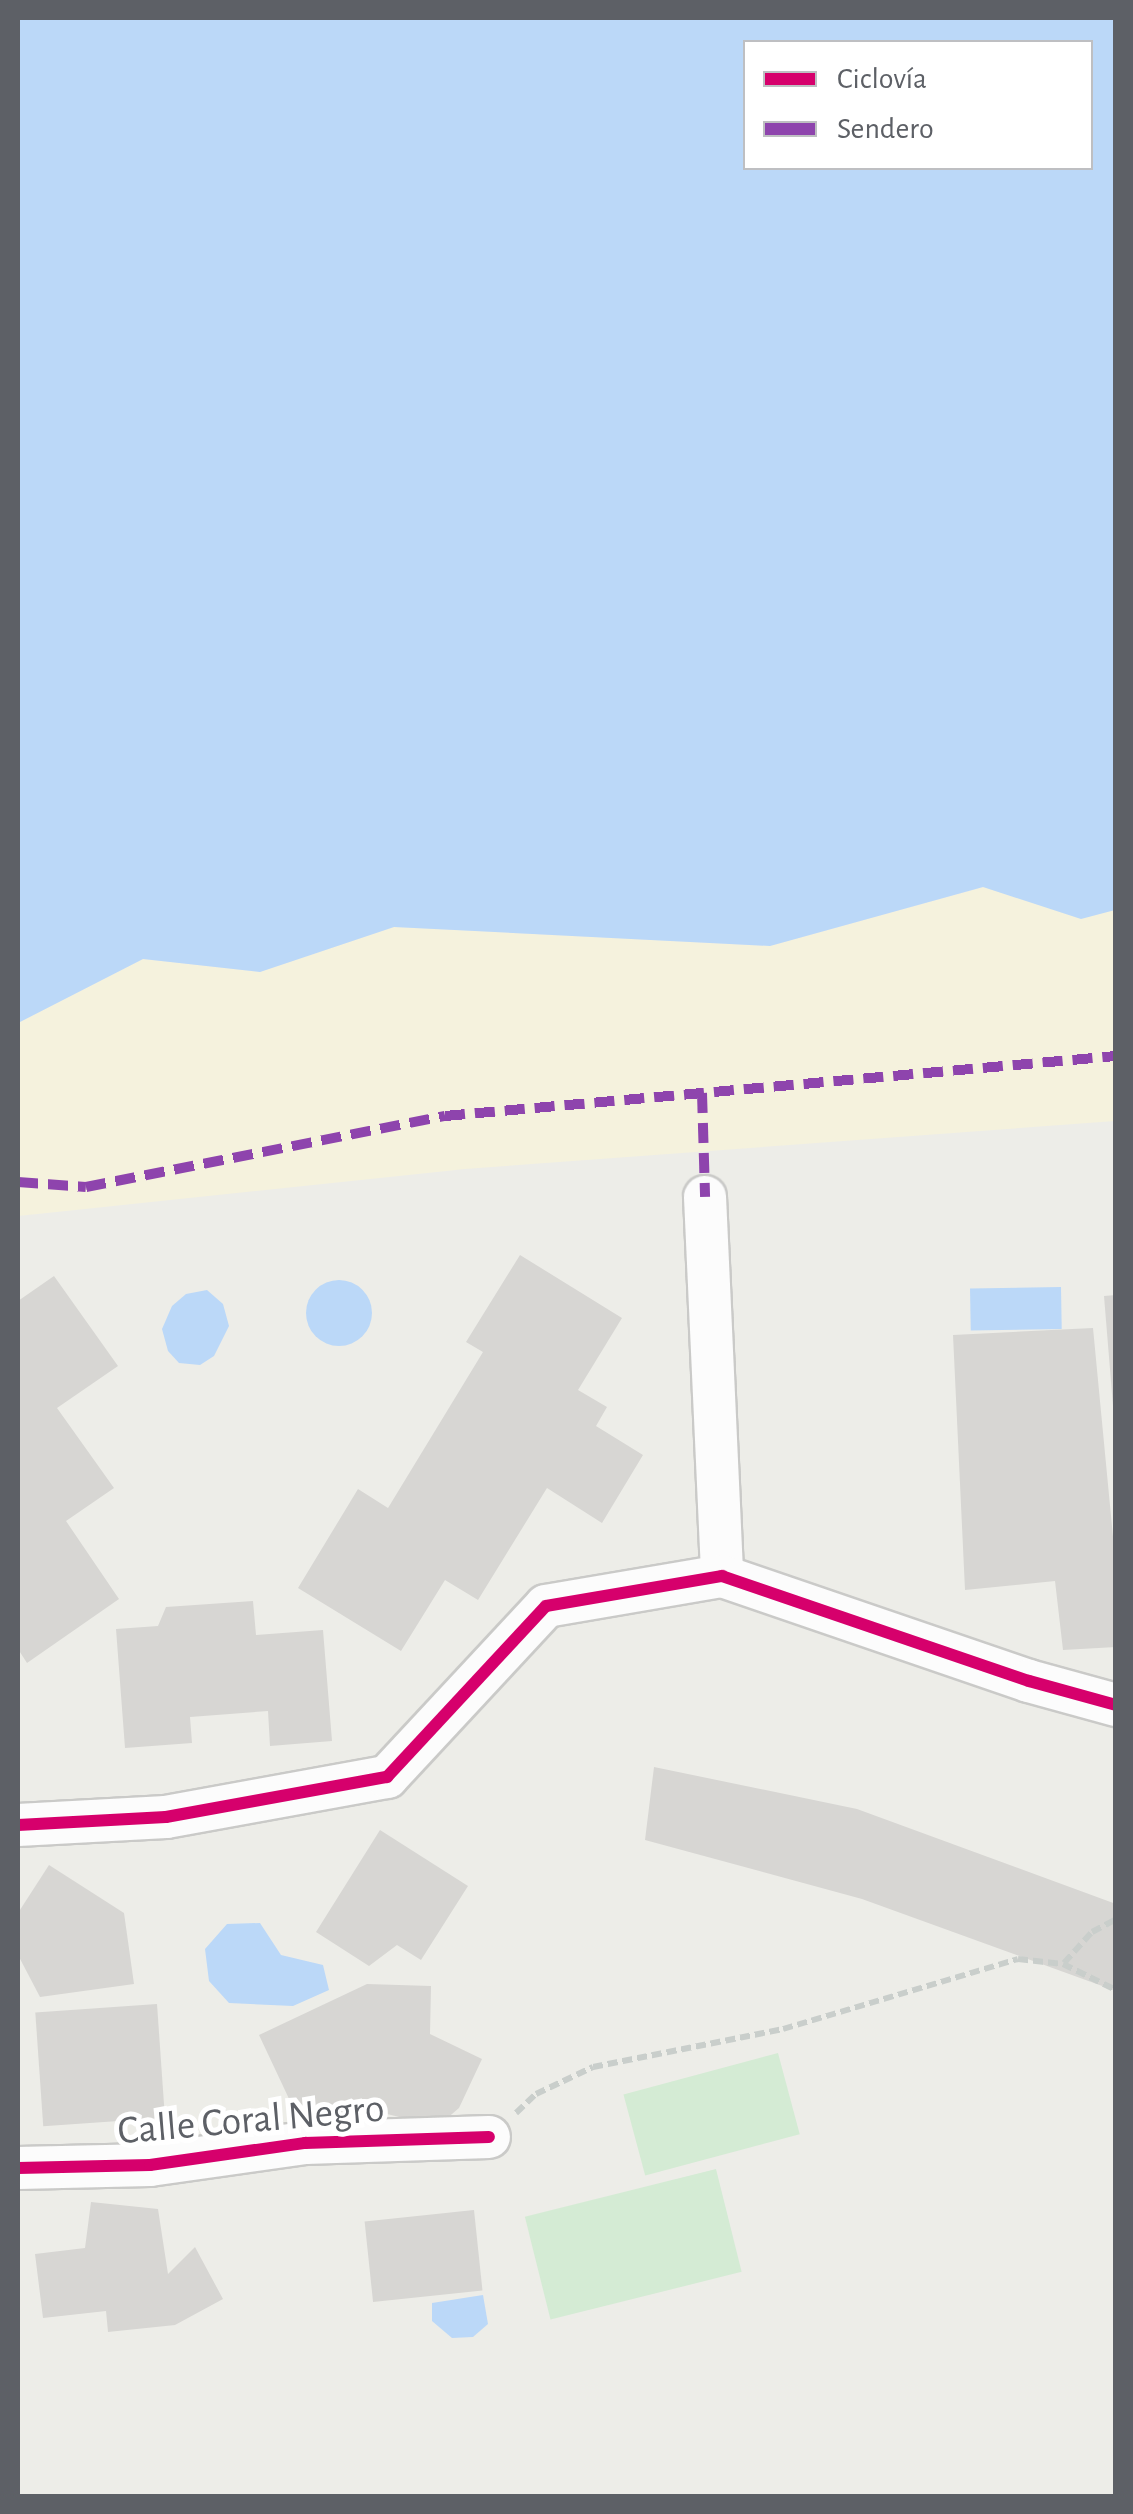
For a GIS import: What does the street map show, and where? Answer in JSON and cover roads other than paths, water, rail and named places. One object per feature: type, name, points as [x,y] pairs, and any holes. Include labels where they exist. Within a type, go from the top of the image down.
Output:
[{"type":"street","points":[[705,1197],[722,1576]]},
{"type":"street","points":[[18,1825],[166,1816],[387,1778],[546,1606],[722,1576],[1030,1681],[1116,1705]]},
{"type":"street","name":"Calle Coral Negro","points":[[18,2168],[150,2165],[305,2142],[489,2136]]},
{"type":"water","points":[[18,18],[1115,18],[1115,910],[1081,919],[983,887],[770,946],[394,927],[260,972],[143,959],[18,1023]]},
{"type":"water","points":[[339,1280],[363,1289],[372,1313],[363,1337],[339,1346],[315,1337],[306,1313],[315,1289]]},
{"type":"water","points":[[1061,1287],[1062,1329],[971,1331],[970,1289]]},
{"type":"water","points":[[207,1290],[223,1304],[229,1326],[214,1356],[200,1365],[179,1363],[168,1351],[162,1329],[172,1306],[186,1294]]},
{"type":"water","points":[[260,1923],[281,1955],[323,1965],[329,1990],[293,2006],[229,2003],[209,1981],[205,1949],[227,1924]]},
{"type":"water","points":[[483,2295],[488,2324],[473,2337],[452,2338],[432,2321],[432,2303]]}]
